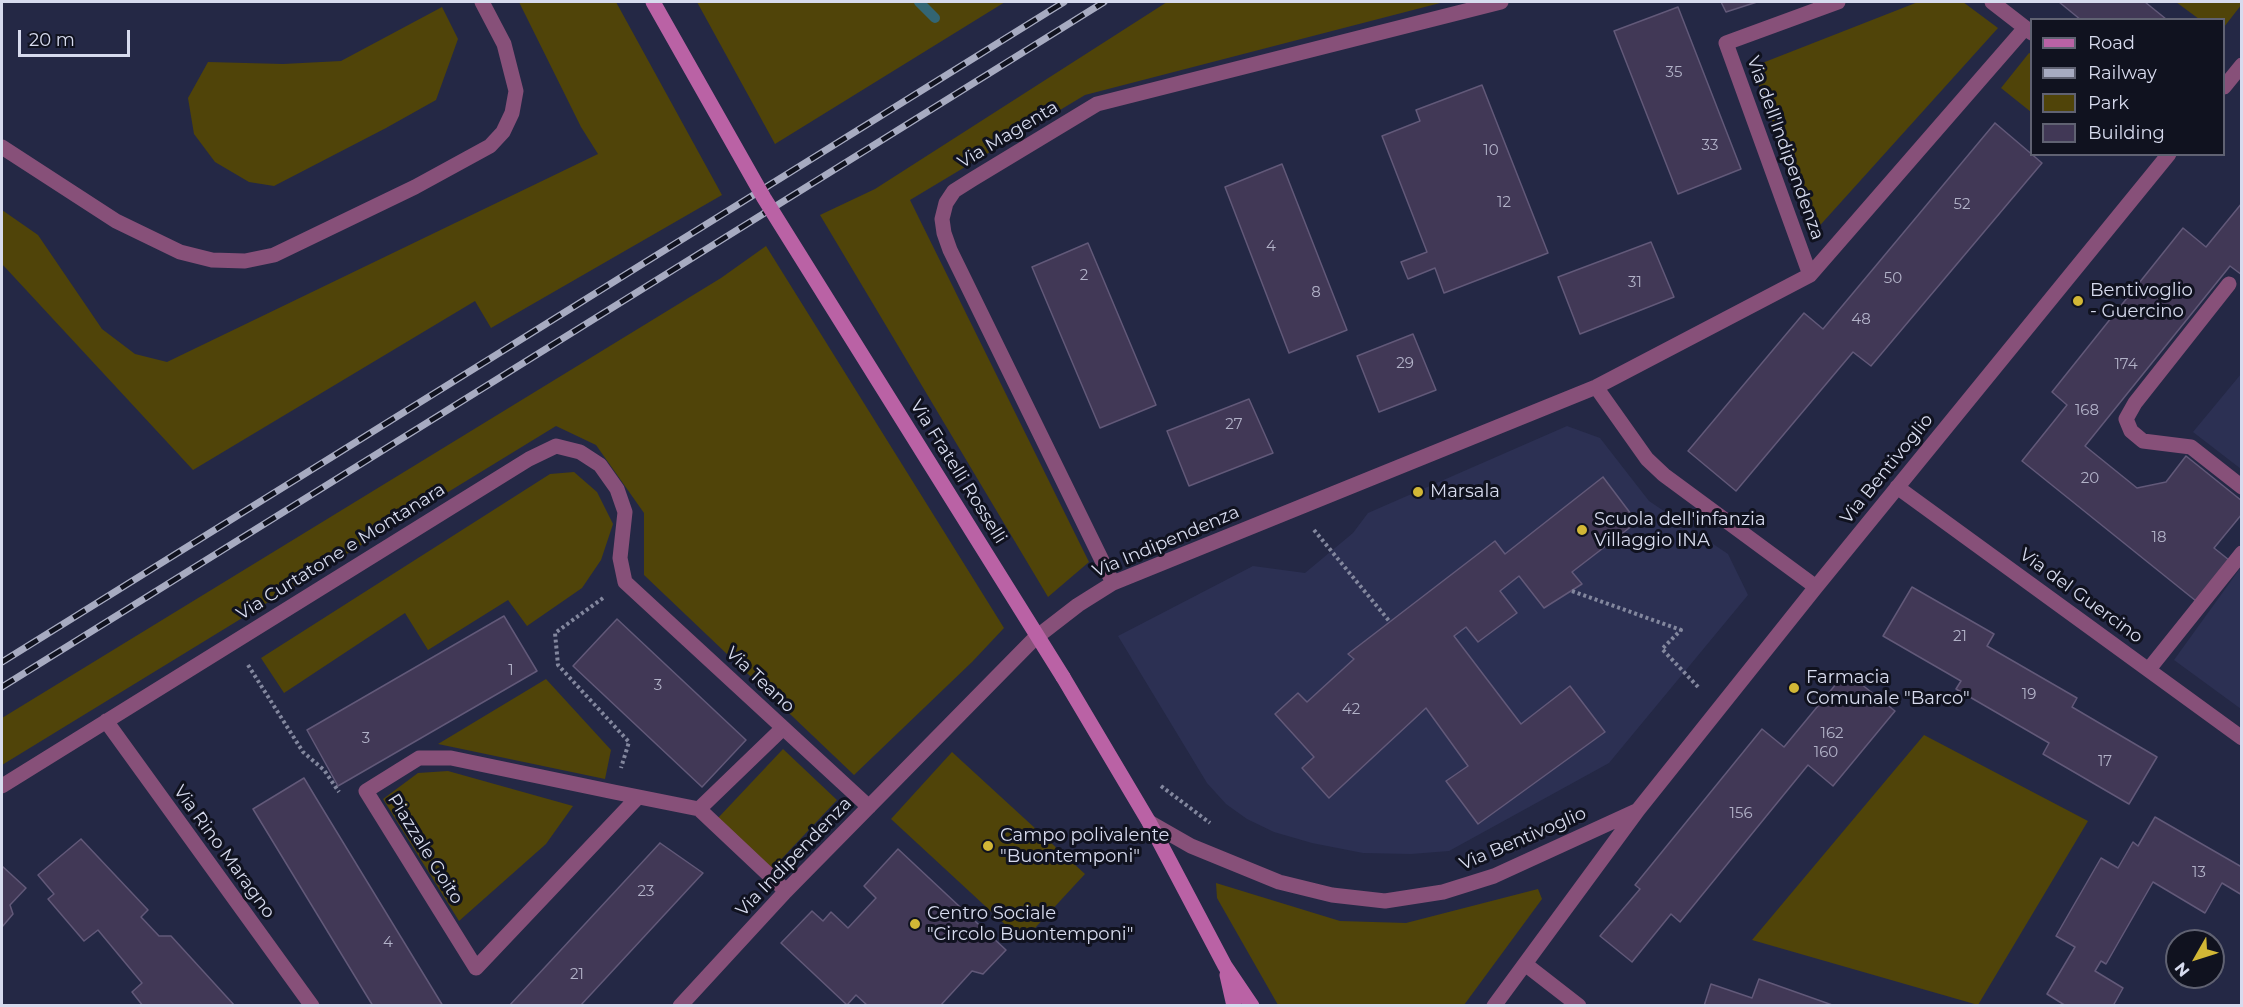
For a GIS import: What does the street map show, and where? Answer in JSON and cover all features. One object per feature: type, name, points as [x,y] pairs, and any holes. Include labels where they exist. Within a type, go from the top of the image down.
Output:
[{"type":"street","points":[[2,147],[116,221],[180,252],[212,260],[244,261],[274,255],[415,187],[490,146],[503,132],[512,113],[516,91],[504,44],[482,2]]},
{"type":"street","name":"Via Fratelli Rosselli","points":[[653,2],[764,198],[1063,677],[1149,822],[1225,966]]},
{"type":"street","name":"Via Magenta","points":[[1113,583],[950,250],[942,219],[946,203],[954,191],[1097,104],[1501,2]]},
{"type":"street","name":"Via dell'Indipendenza","points":[[1810,275],[1726,43],[1838,2]]},
{"type":"street","points":[[1992,2],[2028,30]]},
{"type":"street","name":"Via dell'Indipendenza","points":[[1596,387],[1810,275],[2028,30]]},
{"type":"street","points":[[2225,85],[2241,65]]},
{"type":"street","name":"Via Bentivoglio","points":[[1494,1005],[1638,810],[1816,587],[2167,156]]},
{"type":"street","points":[[2229,284],[2135,403],[2126,419],[2131,431],[2142,441],[2192,447],[2241,487]]},
{"type":"street","points":[[1596,387],[1647,459],[1664,475],[1816,587]]},
{"type":"street","name":"Via Indipendenza","points":[[680,1005],[786,891],[1034,639],[1113,583],[1596,387]]},
{"type":"street","name":"Via Curtatone e Montanara","points":[[2,786],[529,459],[556,446],[580,452],[600,465],[617,489],[625,512],[620,558],[625,582]]},
{"type":"street","name":"Via del Guercino","points":[[1898,487],[2241,738]]},
{"type":"street","points":[[2149,669],[2241,554]]},
{"type":"street","name":"Via Teano","points":[[625,582],[869,807]]},
{"type":"street","name":"Via Rino Maragno","points":[[106,721],[312,1005]]},
{"type":"street","points":[[783,728],[699,809],[786,891]]},
{"type":"street","name":"Piazzale Goito","points":[[638,796],[476,968],[366,791],[419,758],[451,758],[614,792],[638,796],[699,809]]},
{"type":"street","name":"Via Bentivoglio","points":[[1149,822],[1191,846],[1279,882],[1332,895],[1385,902],[1443,892],[1494,876],[1638,810]]},
{"type":"street","points":[[1525,964],[1579,1005]]},
{"type":"street","points":[[1225,966],[1234,1005]]},
{"type":"street","points":[[1225,966],[1252,1005]]},
{"type":"path","points":[[1296,508],[1390,622]]},
{"type":"path","points":[[614,792],[629,742],[558,665],[555,633],[625,582]]},
{"type":"path","points":[[1572,591],[1681,630],[1662,648],[1719,709]]},
{"type":"path","points":[[233,641],[303,752],[324,770],[346,800],[366,791]]},
{"type":"path","points":[[1152,779],[1211,823]]},
{"type":"shaded area","points":[[2241,374],[2241,469],[2193,432]]},
{"type":"shaded area","points":[[1567,426],[1600,438],[1649,501],[1728,554],[1748,595],[1609,763],[1449,851],[1411,854],[1363,853],[1312,843],[1274,832],[1247,819],[1226,804],[1207,783],[1118,636],[1253,566],[1305,573],[1353,533],[1368,513]]},
{"type":"shaded area","points":[[2241,567],[2241,709],[2174,660]]},
{"type":"green space","points":[[519,2],[616,2],[722,195],[491,328],[475,301],[193,470],[2,264],[2,210],[38,235],[102,329],[135,354],[167,362],[598,154],[581,127]]},
{"type":"green space","points":[[697,2],[1005,2],[775,144]]},
{"type":"green space","points":[[1167,2],[1444,2],[1085,95],[910,200],[1089,562],[1048,597],[820,215],[875,189]]},
{"type":"green space","points":[[1918,2],[1963,2],[1998,28],[1814,232],[1752,67]]},
{"type":"green space","points":[[2176,2],[2241,2],[2242,4],[2225,26],[2225,18],[2198,18]]},
{"type":"green space","points":[[442,7],[458,39],[436,100],[274,186],[249,182],[215,162],[194,134],[188,98],[208,62],[283,64],[341,61]]},
{"type":"green space","points":[[2029,53],[2030,53],[2030,111],[2001,88]]},
{"type":"green space","points":[[766,246],[1004,628],[972,662],[854,775],[644,575],[644,513],[596,445],[556,426],[2,765],[2,718],[721,278]]},
{"type":"green space","points":[[574,472],[597,492],[613,524],[601,560],[582,588],[527,626],[508,600],[428,650],[405,613],[284,693],[261,658],[550,474]]},
{"type":"green space","points":[[546,679],[611,750],[605,779],[438,744]]},
{"type":"green space","points":[[1924,735],[2088,821],[1978,1005],[1752,940]]},
{"type":"green space","points":[[783,749],[837,800],[772,869],[718,818]]},
{"type":"green space","name":"Campo polivalente \"Buontemponi\"","points":[[952,752],[1085,874],[1023,941],[891,819]]},
{"type":"green space","points":[[448,771],[573,806],[546,844],[459,921],[383,799],[418,773]]},
{"type":"green space","points":[[1216,883],[1340,921],[1406,923],[1538,889],[1542,899],[1464,1005],[1278,1005],[1217,898]]},
{"type":"building","points":[[1721,2],[1757,2],[1726,12]]},
{"type":"building","points":[[2059,2],[2145,2],[2165,18],[2079,18]]},
{"type":"building","points":[[1678,7],[1741,169],[1678,194],[1614,31]]},
{"type":"building","points":[[1482,85],[1548,253],[1444,293],[1435,268],[1408,279],[1401,262],[1427,252],[1382,136],[1420,121],[1416,110]]},
{"type":"building","points":[[1995,123],[2030,153],[2030,156],[2034,156],[2042,163],[1871,366],[1853,352],[1736,491],[1688,451],[1804,313],[1823,329]]},
{"type":"building","points":[[1282,164],[1347,330],[1289,353],[1225,187]]},
{"type":"building","points":[[2242,203],[2242,275],[2230,266],[2085,446],[2137,488],[2166,482],[2186,456],[2242,501],[2242,514],[2214,548],[2229,560],[2196,601],[2022,461],[2067,405],[2052,392],[2183,228],[2206,247]]},
{"type":"building","points":[[1651,242],[1674,297],[1580,334],[1558,277]]},
{"type":"building","points":[[1088,243],[1156,405],[1100,428],[1032,267]]},
{"type":"building","points":[[1413,334],[1436,390],[1379,412],[1357,356]]},
{"type":"building","points":[[1249,399],[1273,453],[1189,486],[1167,431]]},
{"type":"building","points":[[1603,477],[1637,522],[1572,572],[1582,584],[1544,608],[1519,576],[1500,591],[1517,613],[1478,642],[1466,627],[1454,636],[1521,724],[1570,686],[1605,732],[1478,824],[1446,781],[1468,766],[1426,708],[1329,798],[1302,768],[1314,757],[1275,714],[1298,693],[1307,702],[1354,659],[1348,654],[1495,541],[1505,554]]},
{"type":"building","points":[[1912,587],[1994,634],[1987,646],[2077,698],[2072,707],[2157,757],[2129,804],[2043,754],[2049,743],[1956,689],[1961,681],[1883,636]]},
{"type":"building","points":[[504,616],[537,671],[338,786],[307,730]]},
{"type":"building","points":[[617,619],[746,740],[702,787],[573,666]]},
{"type":"building","points":[[1846,672],[1895,711],[1833,786],[1808,765],[1680,922],[1671,914],[1632,962],[1600,936],[1640,889],[1635,885],[1762,729],[1784,747]]},
{"type":"building","points":[[304,778],[443,1006],[373,1006],[253,809]]},
{"type":"building","points":[[2155,817],[2240,866],[2242,864],[2242,895],[2222,883],[2205,913],[2153,882],[2106,964],[2101,961],[2095,971],[2123,988],[2113,1006],[2066,1006],[2047,994],[2075,947],[2056,936],[2101,858],[2118,868],[2133,842],[2138,846]]},
{"type":"building","points":[[81,839],[148,910],[141,917],[159,936],[171,936],[235,1006],[143,1006],[132,992],[142,983],[98,930],[84,941],[48,899],[54,894],[38,875]]},
{"type":"building","points":[[660,843],[703,873],[580,1006],[509,1006]]},
{"type":"building","name":"Centro Sociale \"Circolo Buontemponi\"","points":[[898,849],[1006,950],[983,974],[972,971],[940,1006],[868,1006],[856,995],[847,1005],[781,943],[812,911],[823,921],[831,912],[848,928],[876,898],[864,886]]},
{"type":"building","points":[[2,866],[26,888],[10,905],[13,914],[2,927]]},
{"type":"building","points":[[1759,979],[1835,1006],[1704,1006],[1711,984],[1752,998]]},
{"type":"waterway","points":[[919,2],[935,18]]},
{"type":"railway","points":[[2,662],[1064,2]]},
{"type":"railway","points":[[2,687],[1104,2]]},
{"type":"place","name":"Bentivoglio - Guercino","points":[[2078,301]]},
{"type":"place","name":"Marsala","points":[[1418,492]]},
{"type":"place","name":"Scuola dell'infanzia Villaggio INA","points":[[1582,530]]},
{"type":"place","name":"Farmacia Comunale \"Barco\"","points":[[1794,688]]},
{"type":"place","name":"Campo polivalente \"Buontemponi\"","points":[[988,846]]},
{"type":"place","name":"Centro Sociale \"Circolo Buontemponi\"","points":[[915,924]]}]
